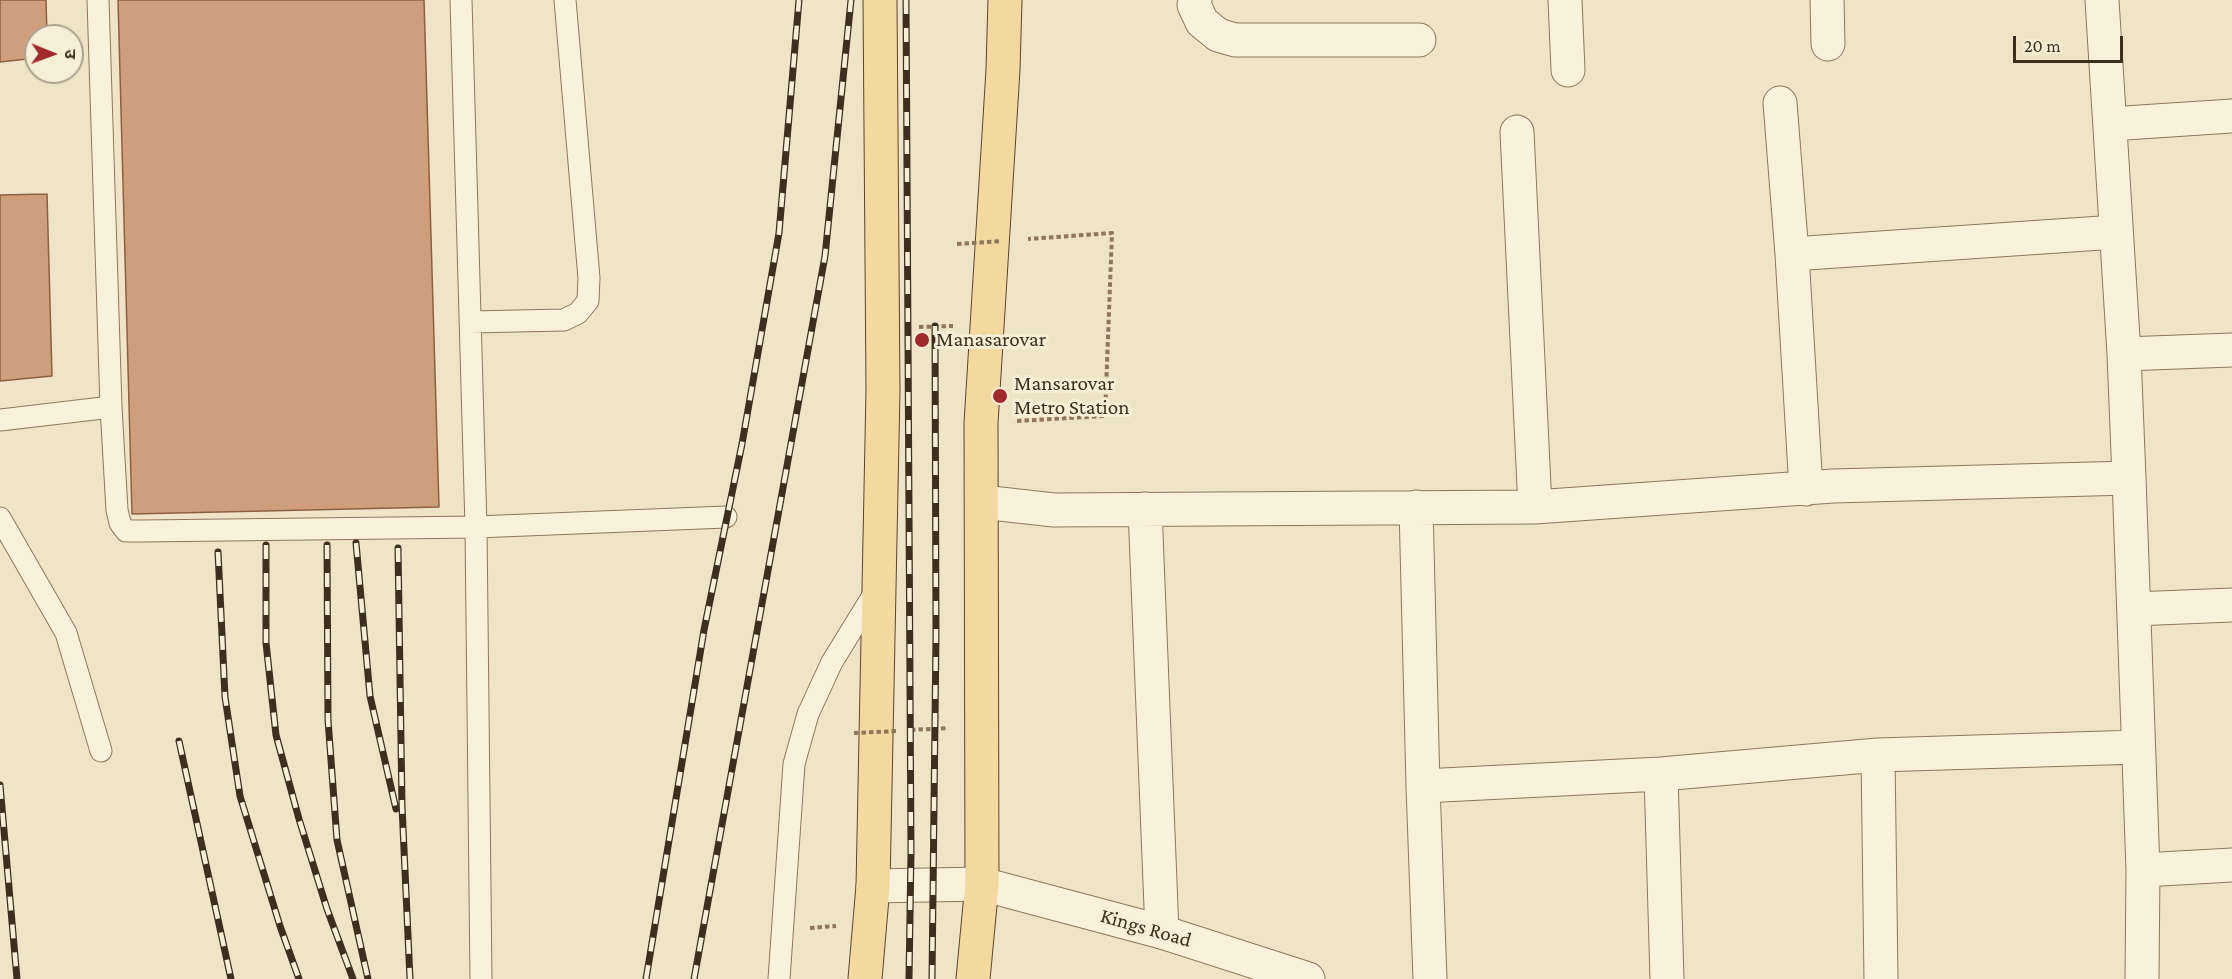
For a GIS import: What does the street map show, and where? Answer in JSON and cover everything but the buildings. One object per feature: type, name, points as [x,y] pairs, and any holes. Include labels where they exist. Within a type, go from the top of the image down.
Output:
[{"type":"main road","points":[[865,979],[873,886],[883,390],[880,0]]},
{"type":"main road","points":[[973,979],[982,884],[981,423],[1003,70],[1005,0]]},
{"type":"street","points":[[1194,0],[1202,22],[1218,35],[1235,40],[1419,40]]},
{"type":"street","points":[[1565,0],[1568,70]]},
{"type":"street","points":[[1827,0],[1828,44]]},
{"type":"street","points":[[2102,0],[2124,354],[2143,870],[2142,979]]},
{"type":"street","points":[[1780,103],[1806,489]]},
{"type":"street","points":[[2110,124],[2232,116]]},
{"type":"street","points":[[1517,132],[1535,507]]},
{"type":"street","points":[[1792,255],[2116,232]]},
{"type":"street","points":[[2124,354],[2232,350]]},
{"type":"street","points":[[982,502],[1054,510],[1535,507],[1806,489],[2129,478]]},
{"type":"street","points":[[1416,507],[1430,979]]},
{"type":"street","points":[[1145,509],[1162,932]]},
{"type":"street","points":[[2134,609],[2232,605]]},
{"type":"street","points":[[1423,786],[1661,774],[1878,755],[2138,747]]},
{"type":"street","points":[[1878,755],[1881,979]]},
{"type":"street","points":[[1661,774],[1667,979]]},
{"type":"street","points":[[2143,870],[2232,865]]},
{"type":"street","name":"Kings Road","points":[[873,886],[982,884],[1162,932],[1308,979]]},
{"type":"lane","points":[[98,0],[111,408],[117,510],[120,523],[126,531],[476,527],[726,517]]},
{"type":"lane","points":[[461,0],[476,527],[481,979]]},
{"type":"lane","points":[[470,322],[564,320],[578,313],[588,301],[588,267],[565,0]]},
{"type":"lane","points":[[0,420],[111,408]]},
{"type":"lane","points":[[0,518],[66,633],[101,751]]},
{"type":"lane","points":[[778,979],[794,764],[808,714],[832,662],[879,586]]},
{"type":"path","points":[[981,423],[1105,416],[1112,233],[1023,239]]},
{"type":"path","points":[[957,244],[1012,240]]},
{"type":"path","points":[[917,327],[957,326]]},
{"type":"path","points":[[854,733],[898,731]]},
{"type":"railway","points":[[646,979],[704,630],[742,444],[779,233],[799,0]]},
{"type":"railway","points":[[694,979],[825,256],[851,0]]},
{"type":"railway","points":[[906,0],[911,852],[909,979]]},
{"type":"railway","points":[[932,979],[936,635],[935,326]]},
{"type":"railway","points":[[356,543],[370,696],[396,809]]},
{"type":"railway","points":[[266,545],[266,643],[276,735],[327,909],[353,979]]},
{"type":"railway","points":[[327,545],[328,720],[337,840],[368,979]]},
{"type":"railway","points":[[398,548],[402,806],[410,979]]},
{"type":"railway","points":[[218,552],[225,697],[240,796],[280,926],[299,979]]},
{"type":"railway","points":[[179,741],[231,979]]},
{"type":"railway","points":[[0,785],[17,979]]},
{"type":"place","name":"Manasarovar","points":[[922,340]]},
{"type":"place","name":"Mansarovar Metro Station","points":[[1000,396]]}]
